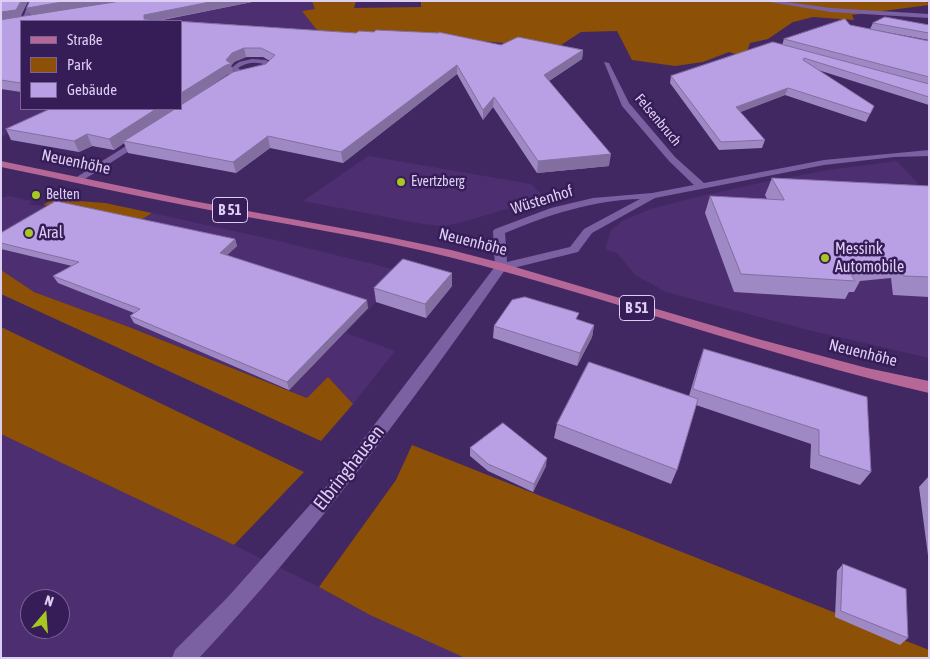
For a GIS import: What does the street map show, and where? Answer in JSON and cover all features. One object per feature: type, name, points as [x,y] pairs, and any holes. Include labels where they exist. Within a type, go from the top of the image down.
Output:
[{"type":"main road","points":[[32,1],[24,20],[34,19]]},
{"type":"main road","points":[[765,1],[831,10],[929,16]]},
{"type":"main road","points":[[16,22],[20,21]]},
{"type":"main road","name":"Felsenbruch","points":[[606,63],[625,104],[672,159],[701,186]]},
{"type":"main road","points":[[232,78],[242,73]]},
{"type":"main road","points":[[77,180],[152,132]]},
{"type":"main road","name":"Wüstenhof","points":[[652,196],[640,205],[620,213],[587,231],[574,250],[501,267],[499,231],[547,211],[626,196],[652,196],[833,161],[873,156],[929,153]]},
{"type":"main road","name":"Neuenhöhe","points":[[1,164],[193,204],[399,242],[501,267],[867,373],[929,387]]},
{"type":"main road","name":"Elbringhausen","points":[[183,658],[234,605],[339,484],[501,267]]},
{"type":"shaded area","points":[[146,1],[312,1],[316,9],[302,11],[320,34],[182,20],[20,20],[20,110],[91,110],[31,123],[1,137],[1,22]]},
{"type":"shaded area","points":[[368,156],[531,184],[545,198],[459,223],[441,226],[303,201]]},
{"type":"shaded area","points":[[897,161],[929,195],[929,358],[808,330],[666,292],[635,275],[617,253],[607,250],[606,245],[612,229],[624,220],[651,209],[769,181],[828,170]]},
{"type":"shaded area","points":[[9,196],[32,201],[29,204],[141,220],[152,213],[275,240],[405,272],[346,333],[395,351],[353,404],[328,377],[308,398],[129,327],[34,292],[1,270],[1,198]]},
{"type":"shaded area","points":[[1,434],[234,545],[319,587],[370,615],[465,658],[1,658]]},
{"type":"green space","points":[[312,1],[356,1],[354,8],[421,7],[421,1],[929,1],[929,5],[852,15],[854,20],[813,17],[793,22],[768,39],[750,43],[745,57],[729,52],[703,62],[675,66],[632,60],[617,31],[581,32],[555,49],[467,40],[320,34],[302,11],[315,9]]},
{"type":"green space","points":[[52,199],[105,203],[152,213],[141,220],[89,209],[43,205]]},
{"type":"green space","points":[[1,270],[34,292],[129,327],[307,398],[328,377],[353,404],[321,441],[1,294]]},
{"type":"green space","points":[[1,327],[304,472],[234,545],[1,434]]},
{"type":"green space","points":[[412,445],[929,650],[929,658],[465,658],[370,615],[319,587],[396,480]]},
{"type":"building","points":[[1,1],[21,1],[16,10],[1,12]]},
{"type":"building","points":[[30,1],[68,1],[27,8]]},
{"type":"building","points":[[121,1],[215,1],[144,15],[144,19],[159,20],[20,20],[20,83],[1,80],[1,20]]},
{"type":"building","points":[[885,17],[929,25],[929,33],[873,23]]},
{"type":"building","points":[[845,19],[850,25],[929,41],[929,77],[784,39]]},
{"type":"building","points":[[182,21],[356,33],[359,31],[374,32],[376,30],[438,32],[501,45],[518,37],[583,50],[544,75],[611,154],[538,161],[494,97],[483,110],[457,65],[341,152],[268,136],[233,162],[124,141],[173,110],[182,110],[182,104],[233,72],[266,64],[275,55],[261,48],[244,48],[232,53],[226,60],[231,64],[226,65],[182,92]]},
{"type":"building","points":[[773,42],[929,84],[929,97],[804,58],[803,60],[874,106],[870,114],[788,88],[736,107],[765,140],[721,142],[671,76]]},
{"type":"building","points":[[48,110],[154,110],[109,139],[87,134],[74,141],[6,129]]},
{"type":"building","name":"Messink Automobile","points":[[772,178],[929,186],[929,277],[904,276],[902,260],[864,263],[864,273],[850,273],[855,281],[741,274],[710,196],[784,200]]},
{"type":"building","points":[[56,201],[235,239],[220,253],[367,300],[287,382],[130,316],[140,309],[53,276],[79,262],[1,243],[1,233]]},
{"type":"building","points":[[403,259],[452,273],[425,304],[374,288]]},
{"type":"building","points":[[525,297],[579,313],[576,319],[594,325],[580,353],[494,326],[512,300]]},
{"type":"building","points":[[704,349],[867,397],[871,472],[819,455],[819,430],[693,389]]},
{"type":"building","points":[[589,362],[698,399],[677,470],[557,424]]},
{"type":"building","points":[[503,423],[547,458],[534,484],[488,464],[470,448]]},
{"type":"building","points":[[843,564],[906,589],[908,638],[841,611]]},
{"type":"place","name":"Evertzberg","points":[[401,182]]},
{"type":"place","name":"Belten","points":[[36,195]]},
{"type":"place","name":"Aral","points":[[29,233]]},
{"type":"place","name":"Messink Automobile","points":[[825,258]]}]
